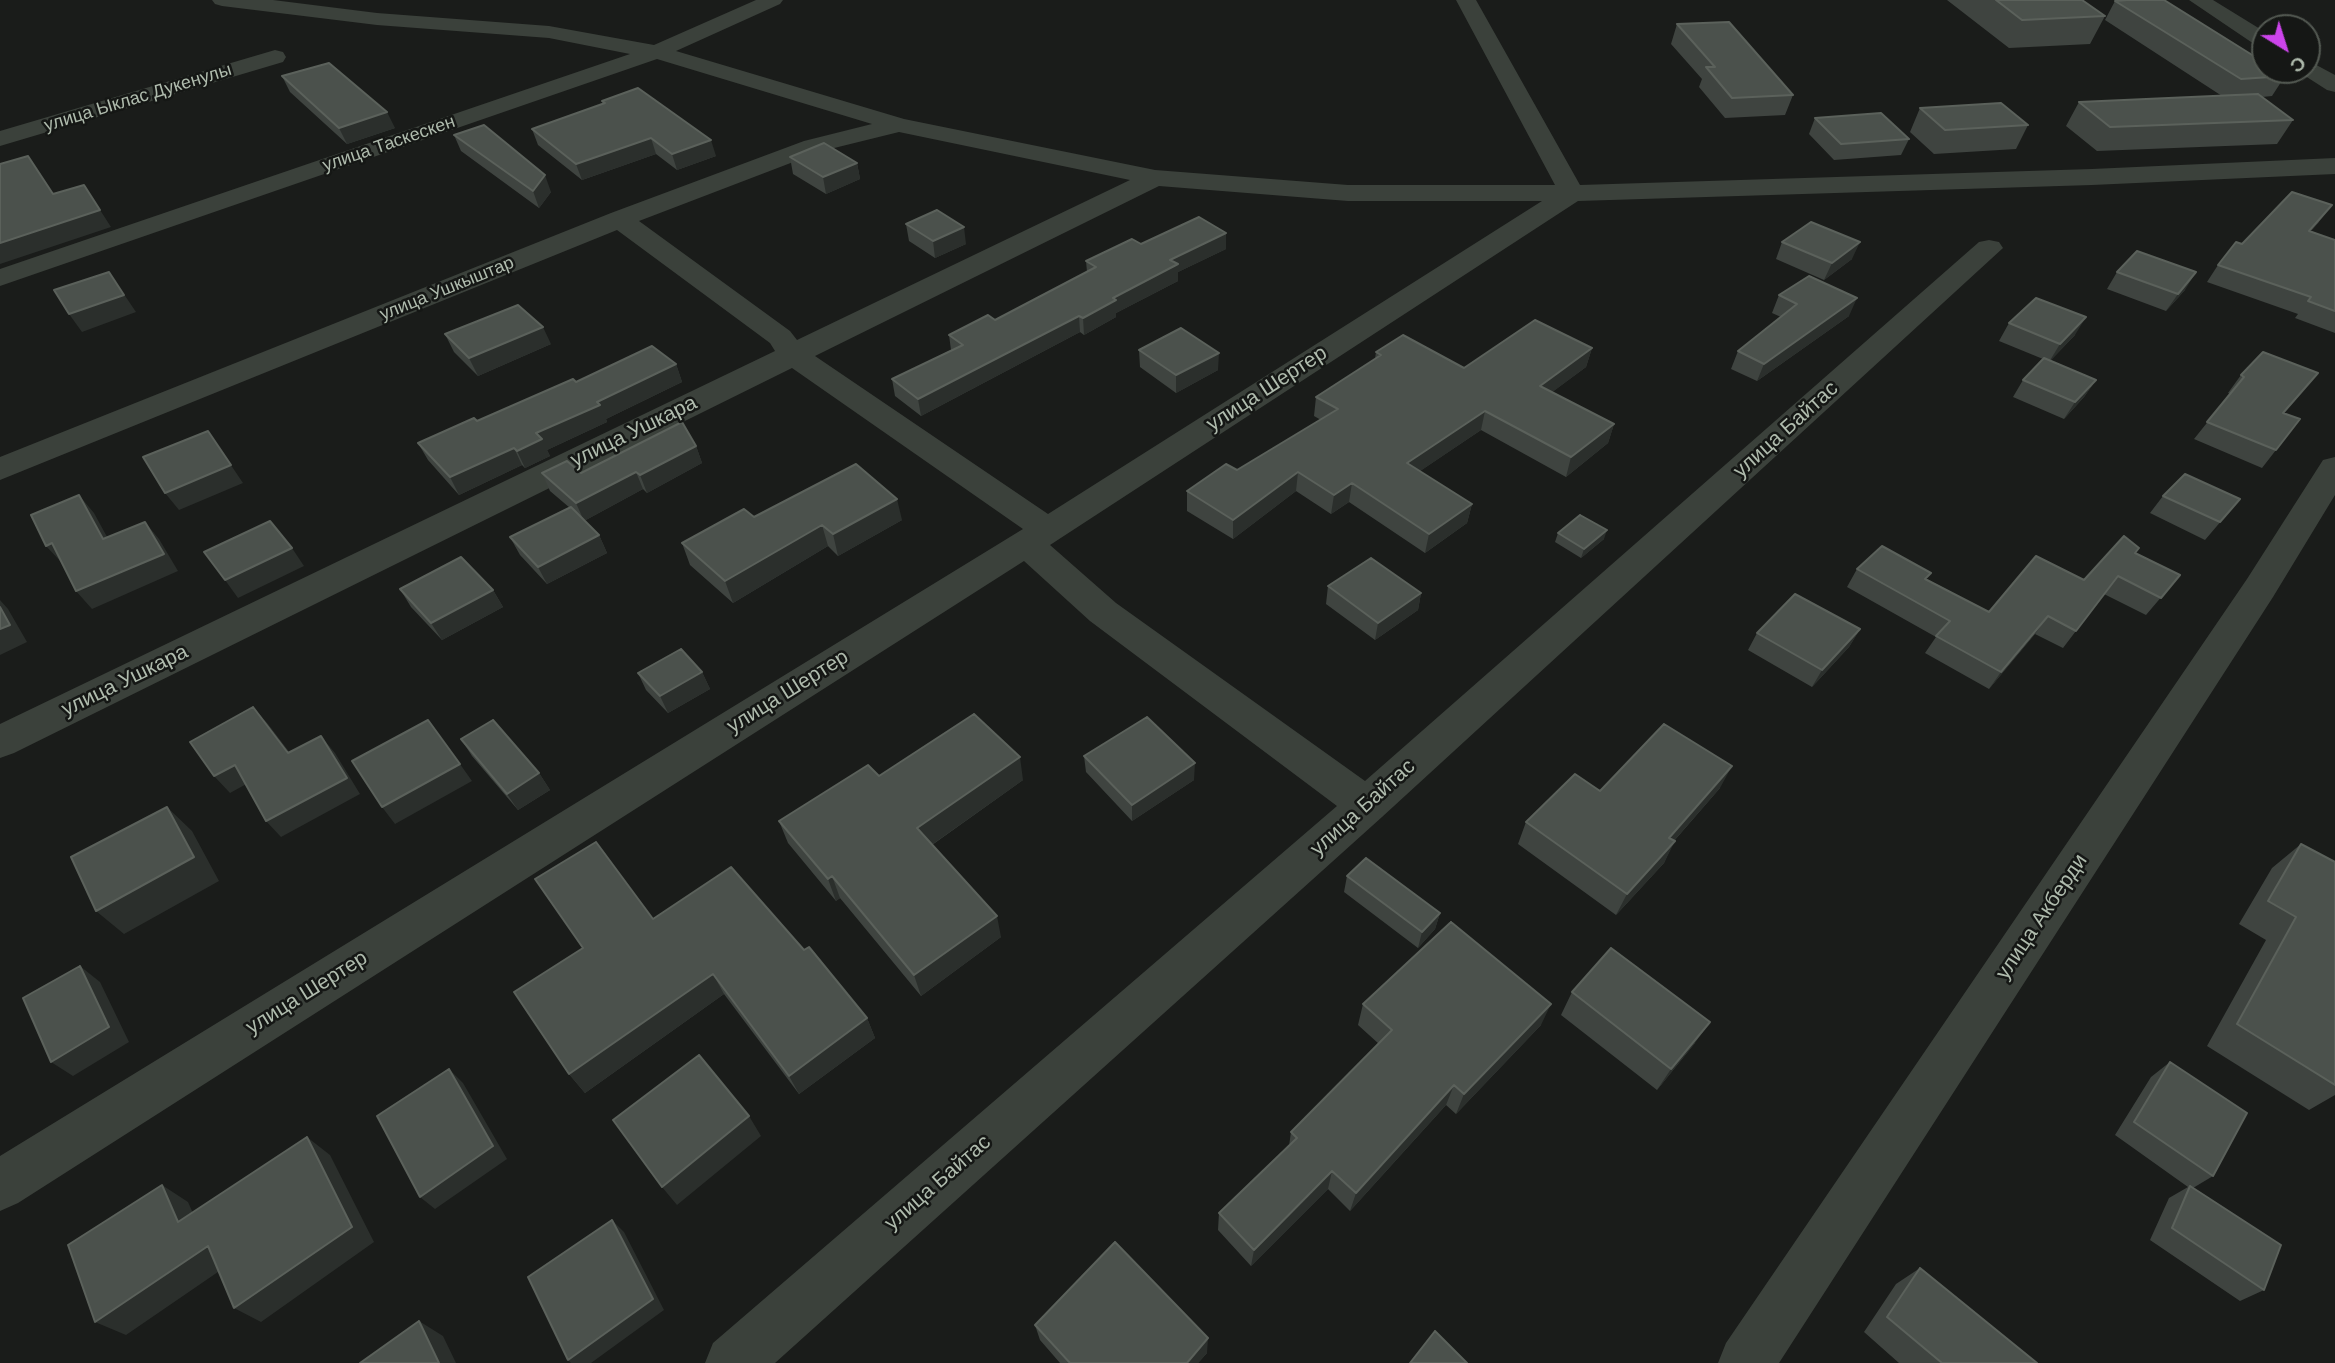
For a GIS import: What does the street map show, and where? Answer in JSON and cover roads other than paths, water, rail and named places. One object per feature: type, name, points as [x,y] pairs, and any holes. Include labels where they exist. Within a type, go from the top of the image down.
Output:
[{"type":"street","points":[[222,0],[377,19],[549,32],[656,52],[899,125],[1156,178],[1348,193],[1572,193],[2335,166]]},
{"type":"street","name":"улица Таскескен","points":[[0,278],[656,52],[773,0]]},
{"type":"street","points":[[1466,0],[1572,193]]},
{"type":"street","points":[[2199,0],[2251,32]]},
{"type":"street","name":"улица Ыклас Дукенулы","points":[[0,139],[275,57]]},
{"type":"street","name":"улица Ушкыштар","points":[[0,470],[620,219],[813,146],[899,125]]},
{"type":"street","name":"улица Ушкара","points":[[0,742],[1156,178]]},
{"type":"street","name":"улица Шертер","points":[[0,1185],[1037,536],[1572,193]]},
{"type":"street","points":[[620,219],[780,337],[792,354],[1037,536],[1102,611],[1367,805]]},
{"type":"street","name":"улица Байтас","points":[[733,1363],[1367,805],[1989,248]]},
{"type":"street","name":"улица Акберди","points":[[1746,1363],[2260,589],[2335,468]]}]
